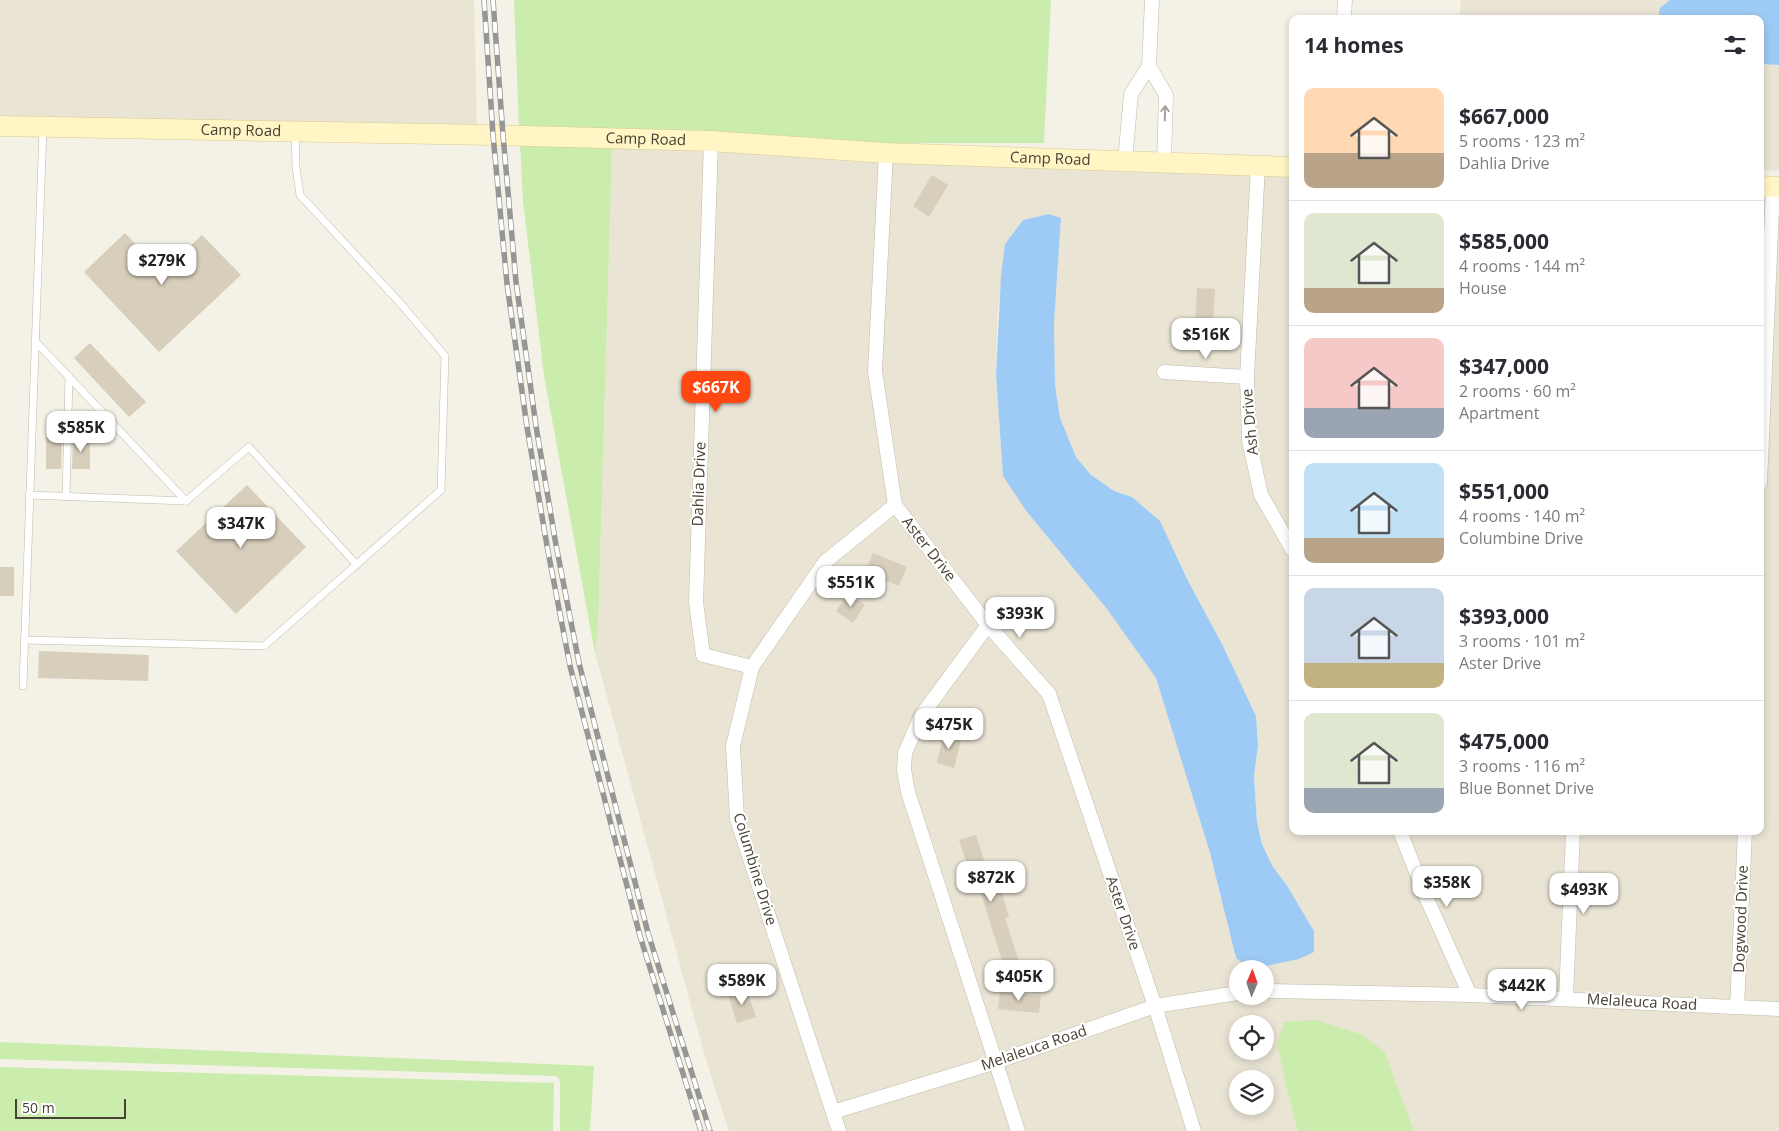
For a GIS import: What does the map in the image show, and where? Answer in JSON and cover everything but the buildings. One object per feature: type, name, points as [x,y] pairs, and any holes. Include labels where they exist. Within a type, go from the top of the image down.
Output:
[{"type":"street","points":[[1152,0],[1150,66],[1166,95],[1164,162]]},
{"type":"street","points":[[1344,15],[1345,0]]},
{"type":"street","points":[[1125,161],[1131,94],[1150,66]]},
{"type":"street","name":"Camp Road","points":[[0,126],[711,142],[886,153],[1289,167]]},
{"type":"street","name":"Dahlia Drive","points":[[711,142],[696,602],[703,655],[752,667]]},
{"type":"street","name":"Aster Drive","points":[[886,153],[875,371],[894,505],[988,625],[1049,694],[1155,1006],[1194,1131]]},
{"type":"street","name":"Ash Drive","points":[[1258,165],[1247,377],[1249,440],[1261,495],[1289,544]]},
{"type":"street","points":[[1764,375],[1771,187]]},
{"type":"street","points":[[1164,372],[1247,377]]},
{"type":"street","name":"Columbine Drive","points":[[839,1131],[737,819],[733,746],[752,667],[825,562],[894,505]]},
{"type":"street","points":[[988,625],[921,716],[905,753],[904,770],[908,792],[1018,1131]]},
{"type":"street","points":[[1402,835],[1426,897],[1470,994]]},
{"type":"street","points":[[1566,998],[1573,835]]},
{"type":"street","name":"Dogwood Drive","points":[[1737,1007],[1745,835]]},
{"type":"street","name":"Melaleuca Road","points":[[1274,991],[1470,994],[1779,1009]]},
{"type":"street","name":"Melaleuca Road","points":[[833,1112],[996,1062],[1155,1006],[1229,994]]},
{"type":"lane","points":[[23,686],[43,126]]},
{"type":"lane","points":[[24,640],[264,646],[441,490],[445,356],[401,304],[300,194],[296,167],[295,132]]},
{"type":"lane","points":[[35,340],[186,501]]},
{"type":"lane","points":[[66,497],[69,377]]},
{"type":"lane","points":[[30,495],[186,501],[249,448],[357,565]]},
{"type":"shaded area","points":[[0,0],[474,0],[477,126],[0,117]]},
{"type":"shaded area","points":[[1461,0],[1670,0],[1660,8],[1659,15],[1459,15]]},
{"type":"shaded area","points":[[1764,64],[1779,65],[1779,171],[1764,170]]},
{"type":"shaded area","points":[[612,147],[1289,175],[1289,835],[1764,835],[1764,195],[1779,196],[1779,1131],[1414,1131],[1401,1099],[1277,1044],[1298,1131],[729,1131],[705,1057],[595,653],[598,629]],"holes":[[[1049,214],[1061,218],[1054,322],[1055,385],[1060,418],[1076,457],[1091,475],[1114,491],[1132,497],[1187,579],[1222,644],[1256,716],[1258,746],[1254,776],[1257,822],[1262,844],[1273,867],[1286,884],[1314,931],[1236,958],[1210,853],[1156,678],[1107,609],[1027,512],[1003,476],[996,375],[997,320],[1005,244],[1023,220]]]},
{"type":"green space","points":[[514,0],[1051,0],[1044,143],[871,143],[519,127]]},
{"type":"green space","points":[[520,144],[612,147],[598,629],[595,653],[544,376],[523,201]]},
{"type":"green space","points":[[1316,1020],[1360,1034],[1384,1051],[1414,1131],[1298,1131],[1277,1044],[1284,1022]]},
{"type":"green space","points":[[0,1042],[594,1066],[590,1131],[560,1131],[560,1083],[556,1076],[0,1059]]},
{"type":"green space","points":[[0,1067],[554,1083],[553,1131],[0,1131]]},
{"type":"water","points":[[1670,0],[1779,0],[1779,65],[1764,64],[1764,15],[1659,15],[1660,8]]},
{"type":"water","points":[[1049,214],[1061,218],[1054,322],[1055,385],[1060,418],[1076,457],[1091,475],[1114,491],[1132,497],[1160,521],[1256,716],[1258,746],[1254,776],[1257,822],[1262,844],[1273,867],[1286,884],[1314,931],[1314,952],[1299,959],[1274,964],[1274,960],[1239,960],[1236,958],[1210,853],[1156,678],[1107,609],[1027,512],[1003,476],[996,375],[1001,276],[1005,244],[1023,220]]},
{"type":"railway","points":[[484,0],[493,135],[507,284],[527,427],[570,666],[640,936],[701,1131]]},
{"type":"railway","points":[[493,0],[516,282],[536,426],[556,545],[579,663],[648,933],[710,1131]]}]
